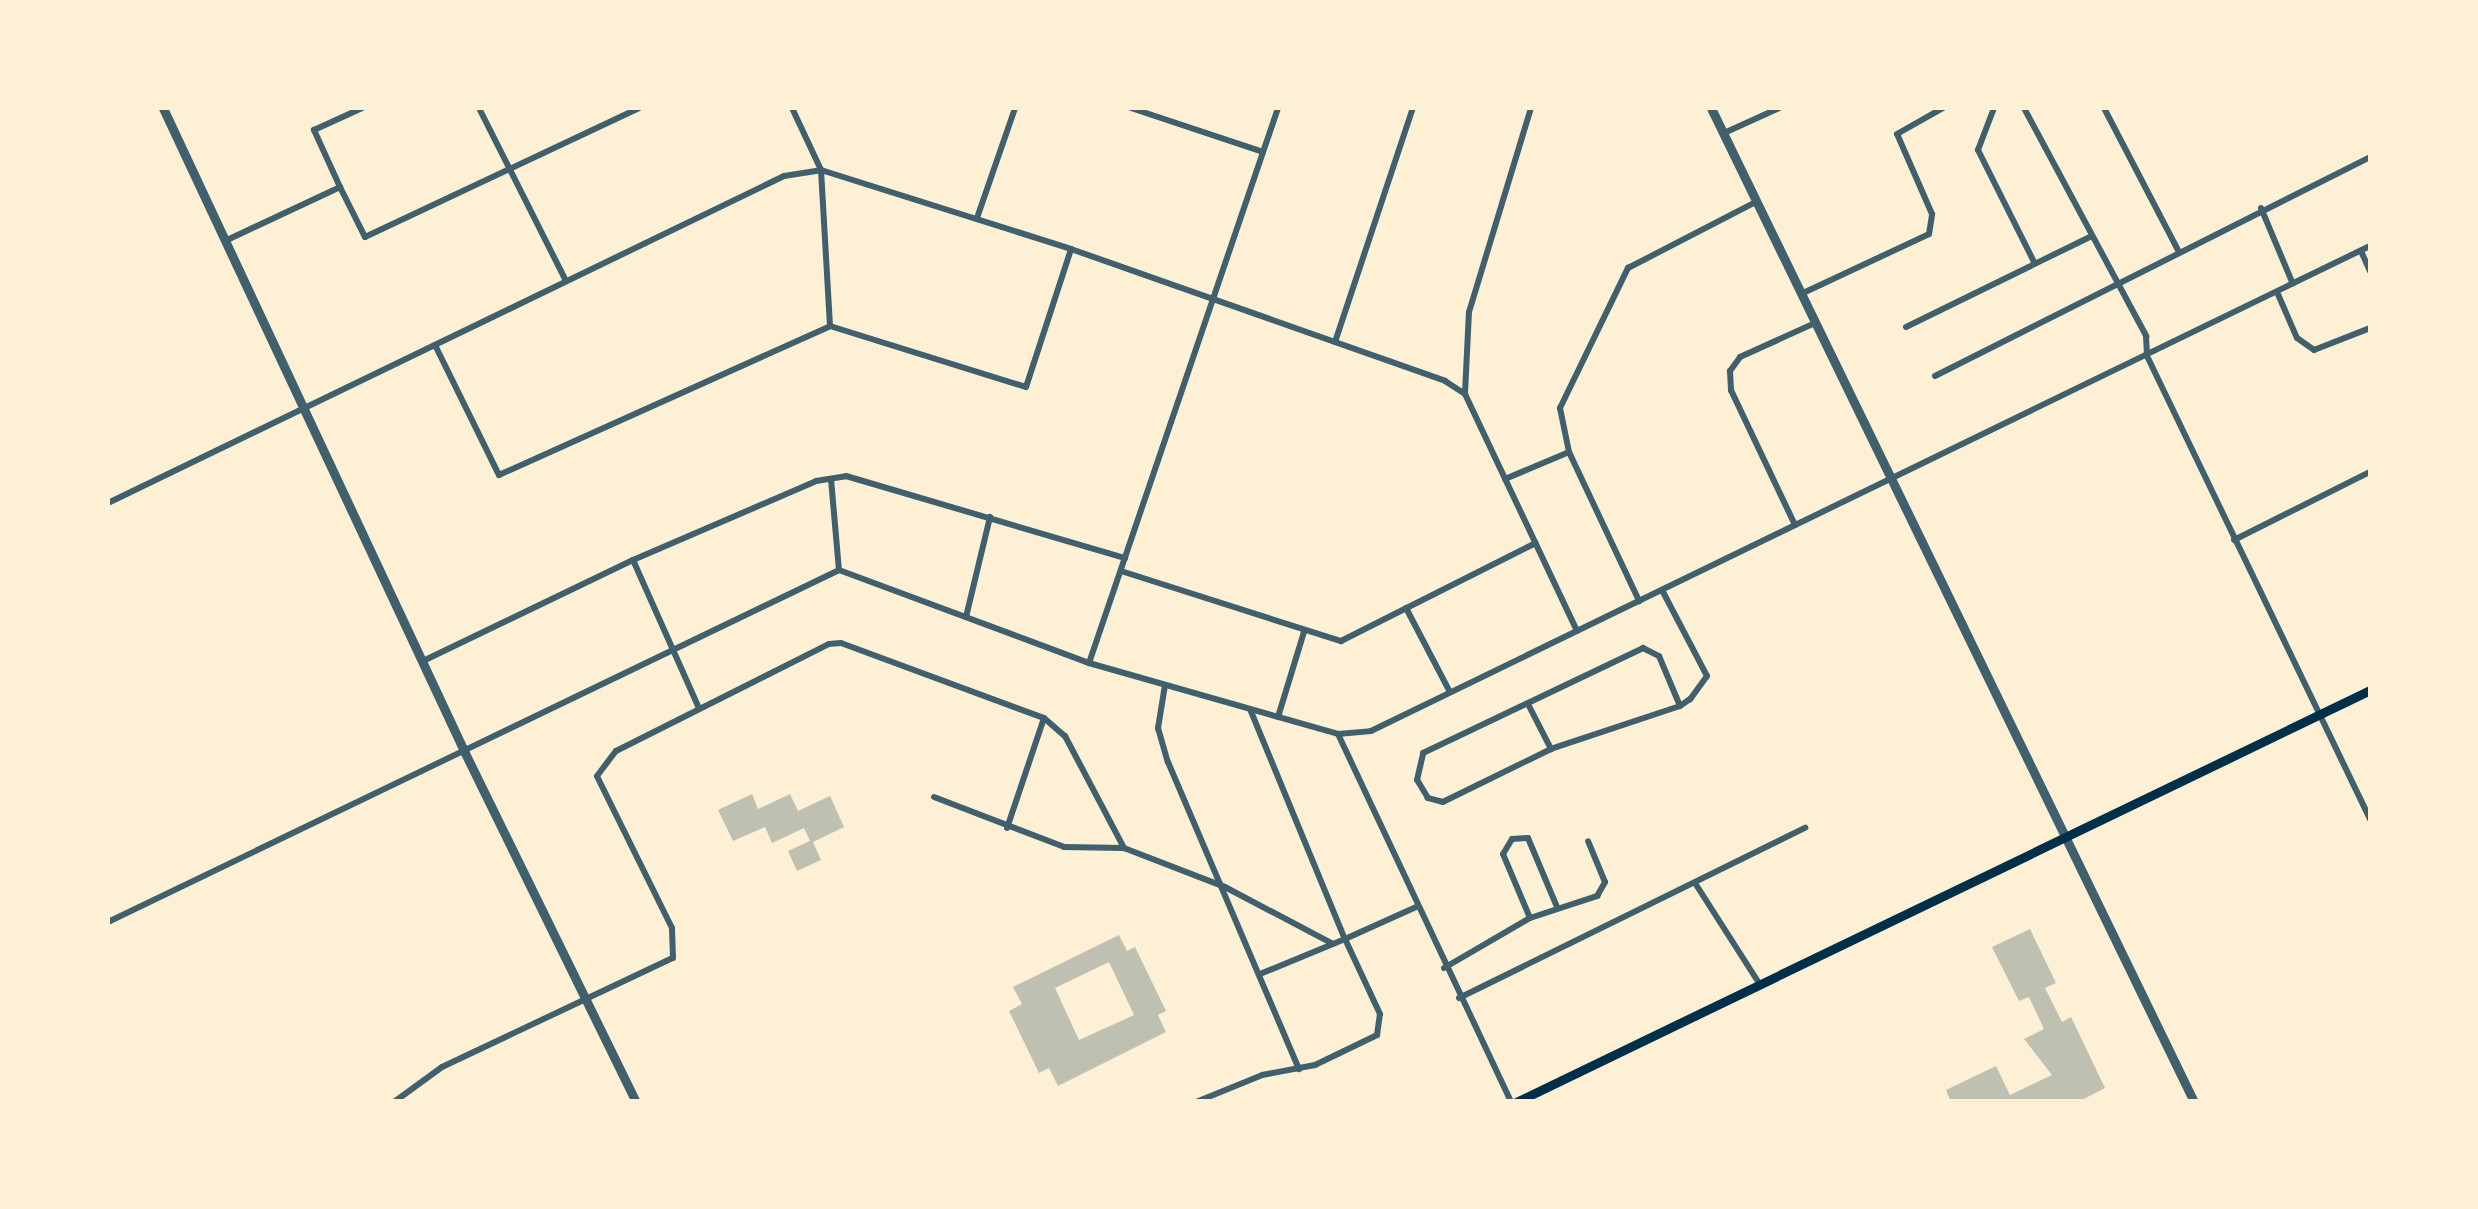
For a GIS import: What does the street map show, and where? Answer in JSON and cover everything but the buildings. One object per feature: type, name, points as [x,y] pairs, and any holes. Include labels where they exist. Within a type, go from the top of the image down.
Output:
[{"type":"main road","points":[[1513,1102],[2370,690]]},
{"type":"street","points":[[164,108],[308,409],[464,751],[636,1102]]},
{"type":"street","points":[[362,108],[314,130],[366,236],[639,108]]},
{"type":"street","points":[[479,108],[565,279]]},
{"type":"street","points":[[792,108],[821,170],[830,326]]},
{"type":"street","points":[[977,218],[1015,108]]},
{"type":"street","points":[[1131,108],[1263,152]]},
{"type":"street","points":[[1089,664],[1278,108]]},
{"type":"street","points":[[1335,342],[1414,108]]},
{"type":"street","points":[[1530,108],[1468,312],[1465,394],[1577,631]]},
{"type":"street","points":[[1711,108],[2194,1102]]},
{"type":"street","points":[[1724,133],[1779,108]]},
{"type":"street","points":[[1801,294],[1929,234],[1932,214],[1897,134],[1943,108]]},
{"type":"street","points":[[1994,108],[1978,150],[2035,264]]},
{"type":"street","points":[[2024,108],[2146,336],[2147,356],[2370,819]]},
{"type":"street","points":[[2104,108],[2178,250]]},
{"type":"street","points":[[1935,376],[2119,286],[2178,250],[2370,157]]},
{"type":"street","points":[[108,503],[784,176],[821,170],[1071,248],[1335,342],[1465,394]]},
{"type":"street","points":[[227,240],[340,187]]},
{"type":"street","points":[[1639,601],[1569,452],[1560,408],[1628,268],[1756,202]]},
{"type":"street","points":[[2262,208],[2293,284]]},
{"type":"street","points":[[1906,328],[2092,236]]},
{"type":"street","points":[[108,922],[840,570],[1089,664],[1338,734],[1370,731],[2370,246]]},
{"type":"street","points":[[435,345],[498,475],[830,326],[1026,386],[1071,248]]},
{"type":"street","points":[[2362,251],[2370,271]]},
{"type":"street","points":[[2277,292],[2297,338],[2314,350],[2370,328]]},
{"type":"street","points":[[1795,525],[1731,390],[1730,371],[1740,358],[1815,323]]},
{"type":"street","points":[[1505,479],[1569,452]]},
{"type":"street","points":[[2234,540],[2370,472]]},
{"type":"street","points":[[422,661],[634,560],[830,479],[846,476],[1125,558]]},
{"type":"street","points":[[830,479],[840,570]]},
{"type":"street","points":[[966,618],[990,516]]},
{"type":"street","points":[[1121,571],[1341,641],[1536,543]]},
{"type":"street","points":[[634,560],[699,708]]},
{"type":"street","points":[[1662,590],[1707,676],[1680,706],[1551,749],[1443,802],[1428,798],[1417,780],[1423,754],[1643,648],[1659,656],[1680,706]]},
{"type":"street","points":[[1406,608],[1450,692]]},
{"type":"street","points":[[1278,717],[1304,632]]},
{"type":"street","points":[[394,1102],[404,1090],[664,967],[676,944],[596,776],[616,751],[841,643],[1044,718],[1066,736],[1124,848]]},
{"type":"street","points":[[1165,685],[1158,728],[1168,762],[1225,886],[1299,1069]]},
{"type":"street","points":[[1528,704],[1551,749]]},
{"type":"street","points":[[1196,1102],[1262,1074],[1299,1069],[1377,1035],[1381,1026],[1250,709]]},
{"type":"street","points":[[1006,828],[1044,718]]},
{"type":"street","points":[[1338,734],[1444,968],[1513,1102]]},
{"type":"street","points":[[934,797],[1006,828],[1064,847],[1124,848],[1225,886],[1333,944]]},
{"type":"street","points":[[1460,998],[1804,828]]},
{"type":"street","points":[[1530,918],[1503,854],[1512,840],[1528,838],[1556,906]]},
{"type":"street","points":[[1444,968],[1530,918],[1603,890],[1588,840]]},
{"type":"street","points":[[1695,883],[1759,983]]},
{"type":"street","points":[[1260,974],[1416,907]]},
{"type":"street","points":[[404,1090],[409,1102]]}]
